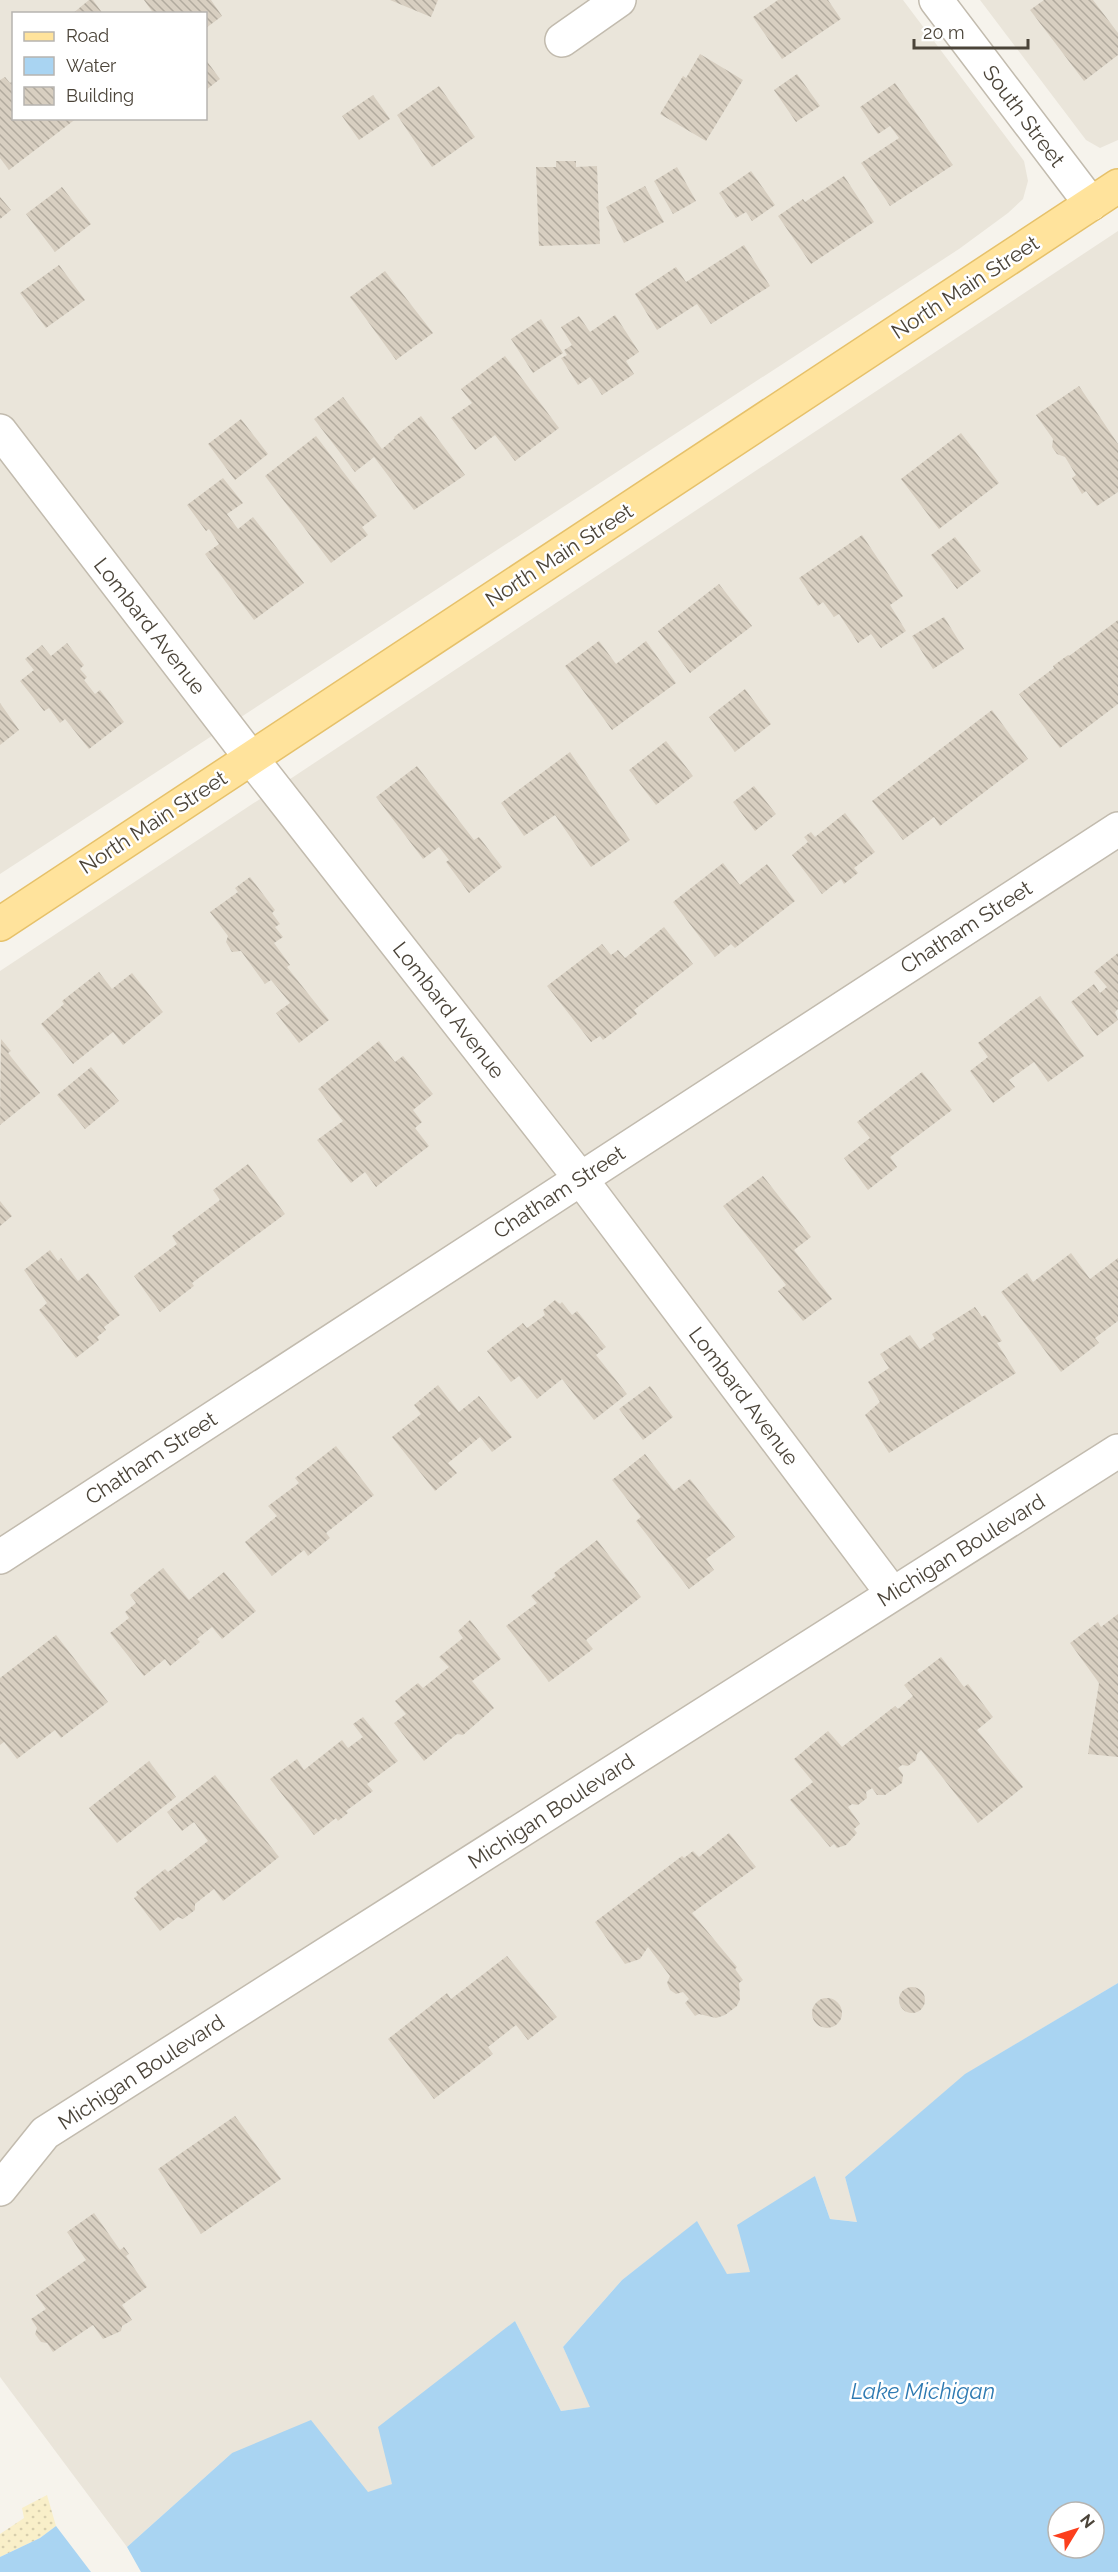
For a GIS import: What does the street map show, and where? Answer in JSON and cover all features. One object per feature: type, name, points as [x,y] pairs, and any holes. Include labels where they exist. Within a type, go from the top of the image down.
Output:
[{"type":"main road","name":"North Main Street","points":[[0,924],[1118,186]]},
{"type":"street","points":[[562,40],[619,0]]},
{"type":"street","name":"South Street","points":[[936,0],[1091,204]]},
{"type":"street","name":"Lombard Avenue","points":[[0,430],[251,758],[580,1178],[892,1593]]},
{"type":"street","name":"Chatham Street","points":[[0,1557],[1118,829]]},
{"type":"street","name":"Michigan Boulevard","points":[[0,2189],[45,2133],[1118,1451]]},
{"type":"shaded area","points":[[0,0],[903,0],[1024,161],[1028,181],[1023,199],[959,249],[0,874]]},
{"type":"shaded area","points":[[980,0],[1118,0],[1118,140],[1100,148],[1086,140]]},
{"type":"shaded area","points":[[1118,231],[1118,1983],[966,2074],[845,2177],[858,2222],[830,2219],[815,2176],[751,2272],[727,2275],[697,2222],[622,2280],[563,2347],[591,2407],[561,2411],[515,2321],[392,2484],[368,2493],[232,2453],[127,2547],[0,2377],[0,971]]},
{"type":"sand","points":[[47,2495],[56,2526],[40,2538],[0,2557],[0,2534],[24,2518],[22,2508]]},
{"type":"water","name":"Lake Michigan","points":[[1118,1983],[1118,2572],[141,2572],[127,2547],[232,2453],[311,2420],[368,2492],[392,2484],[378,2427],[515,2321],[561,2411],[590,2407],[563,2347],[622,2280],[697,2221],[727,2274],[750,2272],[737,2225],[815,2176],[830,2219],[857,2222],[845,2177],[965,2074]]},
{"type":"water","points":[[56,2526],[91,2572],[0,2572],[0,2557],[40,2538]]},
{"type":"building","points":[[89,0],[93,0],[102,12],[74,12]]},
{"type":"building","points":[[144,0],[211,0],[222,16],[207,27],[207,12],[153,12]]},
{"type":"building","points":[[390,0],[438,0],[431,17]]},
{"type":"building","points":[[778,0],[828,0],[841,19],[782,59],[753,17]]},
{"type":"building","points":[[1044,0],[1093,0],[1118,33],[1118,55],[1084,81],[1030,10]]},
{"type":"building","points":[[700,54],[743,80],[706,141],[660,114],[683,76],[686,78]]},
{"type":"building","points":[[207,61],[220,79],[207,89]]},
{"type":"building","points":[[797,74],[820,106],[796,122],[774,90]]},
{"type":"building","points":[[5,77],[10,83],[12,82],[12,120],[74,120],[9,170],[0,158],[0,80]]},
{"type":"building","points":[[895,83],[953,165],[890,206],[861,163],[899,138],[890,126],[878,134],[860,107]]},
{"type":"building","points":[[439,86],[475,137],[432,167],[397,115]]},
{"type":"building","points":[[373,95],[390,119],[359,140],[342,116]]},
{"type":"building","points":[[556,161],[576,161],[576,167],[597,166],[600,244],[539,246],[536,167],[556,167]]},
{"type":"building","points":[[677,167],[696,201],[673,214],[654,181]]},
{"type":"building","points":[[751,171],[775,205],[752,221],[746,212],[736,218],[719,193]]},
{"type":"building","points":[[844,176],[874,222],[811,264],[778,216],[803,199],[805,202]]},
{"type":"building","points":[[645,186],[664,222],[624,243],[606,207]]},
{"type":"building","points":[[62,187],[91,224],[55,252],[26,214]]},
{"type":"building","points":[[0,197],[11,210],[0,219]]},
{"type":"building","points":[[744,245],[770,286],[711,324],[697,304],[657,330],[635,294],[676,267],[686,282]]},
{"type":"building","points":[[59,265],[85,300],[46,328],[20,293]]},
{"type":"building","points":[[385,271],[433,333],[396,360],[350,297]]},
{"type":"building","points":[[615,315],[639,352],[626,361],[634,374],[602,395],[590,377],[578,385],[561,358],[567,355],[564,350],[572,345],[561,327],[579,316],[590,332]]},
{"type":"building","points":[[541,319],[563,353],[533,373],[511,339]]},
{"type":"building","points":[[505,356],[559,428],[515,461],[495,435],[475,450],[451,418],[472,403],[461,389]]},
{"type":"building","points":[[1079,386],[1118,444],[1118,492],[1097,506],[1086,491],[1082,494],[1072,478],[1076,475],[1065,457],[1057,454],[1052,447],[1053,439],[1036,415]]},
{"type":"building","points":[[343,397],[382,449],[421,416],[465,475],[414,510],[374,457],[355,472],[314,419]]},
{"type":"building","points":[[241,419],[268,454],[235,480],[208,444]]},
{"type":"building","points":[[961,433],[999,483],[939,529],[901,479]]},
{"type":"building","points":[[316,436],[377,516],[362,527],[368,535],[331,563],[265,476]]},
{"type":"building","points":[[223,478],[243,503],[227,514],[238,529],[253,517],[304,583],[254,620],[205,554],[219,544],[209,529],[206,531],[187,505]]},
{"type":"building","points":[[862,535],[903,596],[890,605],[906,631],[881,648],[871,634],[858,643],[839,614],[834,617],[823,602],[818,606],[799,578]]},
{"type":"building","points":[[955,537],[981,571],[957,589],[931,555]]},
{"type":"building","points":[[719,584],[752,626],[690,673],[658,631]]},
{"type":"building","points":[[944,617],[964,649],[933,669],[912,636]]},
{"type":"building","points":[[1118,620],[1118,704],[1060,748],[1019,694],[1054,668],[1053,666]]},
{"type":"building","points":[[599,641],[616,664],[646,641],[676,683],[612,730],[565,666]]},
{"type":"building","points":[[67,643],[84,665],[80,669],[87,677],[84,680],[95,694],[100,690],[124,722],[89,749],[65,719],[60,723],[49,708],[44,711],[20,681],[34,670],[25,659],[42,645],[51,656]]},
{"type":"building","points":[[745,689],[771,724],[735,752],[709,717]]},
{"type":"building","points":[[0,703],[19,730],[0,745]]},
{"type":"building","points":[[992,710],[1028,759],[940,826],[934,817],[903,840],[872,801]]},
{"type":"building","points":[[666,741],[693,776],[656,805],[629,770]]},
{"type":"building","points":[[570,752],[630,840],[591,867],[555,815],[524,836],[501,803]]},
{"type":"building","points":[[417,766],[474,840],[479,837],[502,867],[469,893],[446,862],[449,860],[439,847],[423,859],[376,797]]},
{"type":"building","points":[[754,786],[776,814],[755,831],[733,802]]},
{"type":"building","points":[[845,813],[875,852],[854,868],[858,873],[844,884],[841,879],[822,894],[792,855],[808,842],[804,837],[811,832],[815,837]]},
{"type":"building","points":[[723,863],[740,885],[767,864],[795,901],[735,948],[731,944],[715,957],[673,902]]},
{"type":"building","points":[[250,877],[275,910],[272,913],[280,924],[275,927],[283,937],[274,943],[290,965],[287,967],[329,1020],[299,1043],[276,1013],[290,1003],[271,980],[265,984],[241,951],[232,952],[226,942],[228,936],[210,912],[238,892],[235,888]]},
{"type":"building","points":[[664,927],[693,964],[634,1010],[637,1014],[603,1040],[600,1036],[591,1042],[547,986],[602,944],[611,955],[618,950],[625,958]]},
{"type":"building","points":[[1118,953],[1118,1009],[1115,1012],[1118,1020],[1097,1036],[1071,1002],[1094,984],[1100,993],[1107,987],[1094,972]]},
{"type":"building","points":[[99,972],[112,989],[132,973],[163,1012],[123,1045],[113,1032],[73,1064],[41,1024],[64,1004],[62,1001]]},
{"type":"building","points":[[1040,996],[1084,1056],[1048,1082],[1034,1062],[1009,1080],[1015,1087],[993,1103],[970,1071],[988,1057],[978,1043]]},
{"type":"building","points":[[1,1039],[11,1051],[8,1053],[40,1093],[0,1125]]},
{"type":"building","points":[[379,1041],[395,1062],[403,1056],[433,1094],[413,1110],[422,1122],[415,1128],[429,1146],[376,1187],[365,1172],[351,1183],[317,1140],[343,1121],[318,1089]]},
{"type":"building","points":[[91,1067],[119,1101],[85,1129],[57,1095]]},
{"type":"building","points":[[922,1072],[952,1110],[890,1157],[897,1167],[868,1190],[844,1158],[870,1138],[857,1122]]},
{"type":"building","points":[[248,1164],[285,1214],[192,1283],[194,1286],[160,1312],[134,1276],[177,1244],[172,1236],[220,1200],[213,1190]]},
{"type":"building","points":[[763,1176],[811,1237],[794,1250],[832,1299],[803,1321],[778,1291],[786,1285],[723,1206]]},
{"type":"building","points":[[0,1201],[12,1216],[0,1226]]},
{"type":"building","points":[[50,1250],[58,1261],[61,1258],[78,1281],[88,1273],[120,1315],[104,1327],[106,1330],[97,1337],[99,1340],[76,1358],[39,1310],[47,1303],[24,1270]]},
{"type":"building","points":[[1071,1253],[1090,1279],[1118,1258],[1118,1321],[1095,1338],[1099,1343],[1061,1372],[1001,1292],[1027,1273],[1033,1282]]},
{"type":"building","points":[[555,1300],[560,1304],[562,1302],[572,1315],[577,1311],[606,1347],[596,1355],[627,1394],[594,1420],[562,1379],[537,1399],[519,1376],[511,1382],[487,1351],[523,1323],[527,1328],[545,1315],[543,1310]]},
{"type":"building","points":[[975,1307],[982,1317],[985,1315],[1002,1341],[997,1343],[1016,1373],[889,1453],[865,1415],[880,1402],[868,1382],[889,1368],[880,1354],[910,1335],[920,1349],[935,1339],[932,1334]]},
{"type":"building","points":[[438,1385],[459,1412],[479,1396],[512,1437],[492,1452],[480,1437],[448,1463],[457,1473],[435,1491],[392,1437],[421,1414],[414,1405]]},
{"type":"building","points":[[650,1386],[673,1417],[643,1440],[619,1409]]},
{"type":"building","points":[[336,1446],[374,1495],[326,1533],[330,1538],[308,1556],[304,1550],[272,1576],[245,1542],[277,1516],[268,1506],[299,1483],[295,1478]]},
{"type":"building","points":[[645,1454],[674,1491],[690,1479],[735,1537],[706,1559],[714,1570],[689,1589],[636,1521],[641,1517],[612,1480]]},
{"type":"building","points":[[597,1540],[641,1597],[586,1640],[593,1649],[549,1682],[506,1626],[537,1603],[531,1596],[556,1576],[554,1573]]},
{"type":"building","points":[[163,1568],[189,1600],[224,1572],[256,1611],[222,1639],[212,1627],[197,1639],[200,1642],[170,1666],[165,1659],[144,1676],[110,1633],[129,1618],[125,1612],[136,1603],[130,1595]]},
{"type":"building","points":[[1118,1614],[1118,1757],[1088,1754],[1099,1683],[1070,1643],[1098,1622],[1101,1627]]},
{"type":"building","points":[[470,1620],[501,1659],[472,1681],[494,1708],[463,1735],[457,1734],[424,1761],[394,1723],[406,1714],[395,1701],[418,1683],[423,1688],[449,1667],[439,1657],[463,1638],[458,1631]]},
{"type":"building","points":[[56,1635],[108,1702],[61,1738],[55,1730],[17,1759],[4,1742],[0,1745],[0,1678]]},
{"type":"building","points":[[941,1657],[964,1687],[968,1684],[993,1717],[977,1730],[1023,1787],[978,1823],[921,1750],[916,1760],[908,1766],[902,1765],[898,1768],[903,1775],[902,1783],[885,1795],[877,1795],[872,1788],[866,1792],[867,1798],[858,1805],[852,1804],[848,1807],[860,1824],[854,1829],[857,1833],[846,1845],[837,1848],[834,1844],[830,1847],[790,1800],[813,1782],[794,1759],[828,1731],[842,1747],[895,1706],[898,1709],[913,1696],[904,1685]]},
{"type":"building","points":[[363,1717],[398,1761],[367,1784],[373,1791],[346,1811],[348,1813],[338,1821],[336,1818],[314,1835],[270,1779],[297,1759],[304,1770],[342,1740],[348,1748],[363,1737],[353,1724]]},
{"type":"building","points":[[149,1761],[176,1797],[117,1843],[89,1808]]},
{"type":"building","points":[[215,1775],[279,1857],[223,1901],[214,1889],[195,1904],[195,1910],[183,1919],[178,1917],[160,1931],[134,1898],[138,1895],[136,1892],[165,1869],[168,1872],[208,1841],[194,1822],[182,1831],[167,1812]]},
{"type":"building","points":[[729,1833],[756,1867],[692,1913],[737,1967],[735,1969],[743,1980],[739,1983],[740,1999],[737,2006],[725,2015],[716,2018],[699,2014],[695,2016],[685,2003],[689,1999],[683,1992],[676,1994],[670,1990],[667,1983],[670,1976],[648,1947],[640,1959],[625,1964],[595,1922],[682,1856],[684,1858],[693,1851],[699,1857]]},
{"type":"building","points":[[507,1956],[557,2017],[528,2040],[516,2025],[488,2047],[493,2054],[434,2099],[388,2039],[447,1993],[451,1999]]},
{"type":"building","points":[[912,1987],[921,1991],[925,2000],[921,2009],[912,2013],[903,2009],[899,2000],[903,1991]]},
{"type":"building","points":[[827,1998],[838,2002],[842,2013],[838,2024],[827,2028],[816,2024],[812,2013],[816,2002]]},
{"type":"building","points":[[235,2116],[281,2179],[201,2234],[158,2169]]},
{"type":"building","points":[[94,2213],[120,2250],[124,2247],[129,2254],[126,2256],[147,2287],[122,2305],[132,2320],[122,2326],[121,2331],[103,2339],[93,2325],[53,2352],[47,2343],[41,2342],[35,2334],[37,2328],[31,2319],[46,2309],[36,2295],[86,2260],[67,2232]]}]
